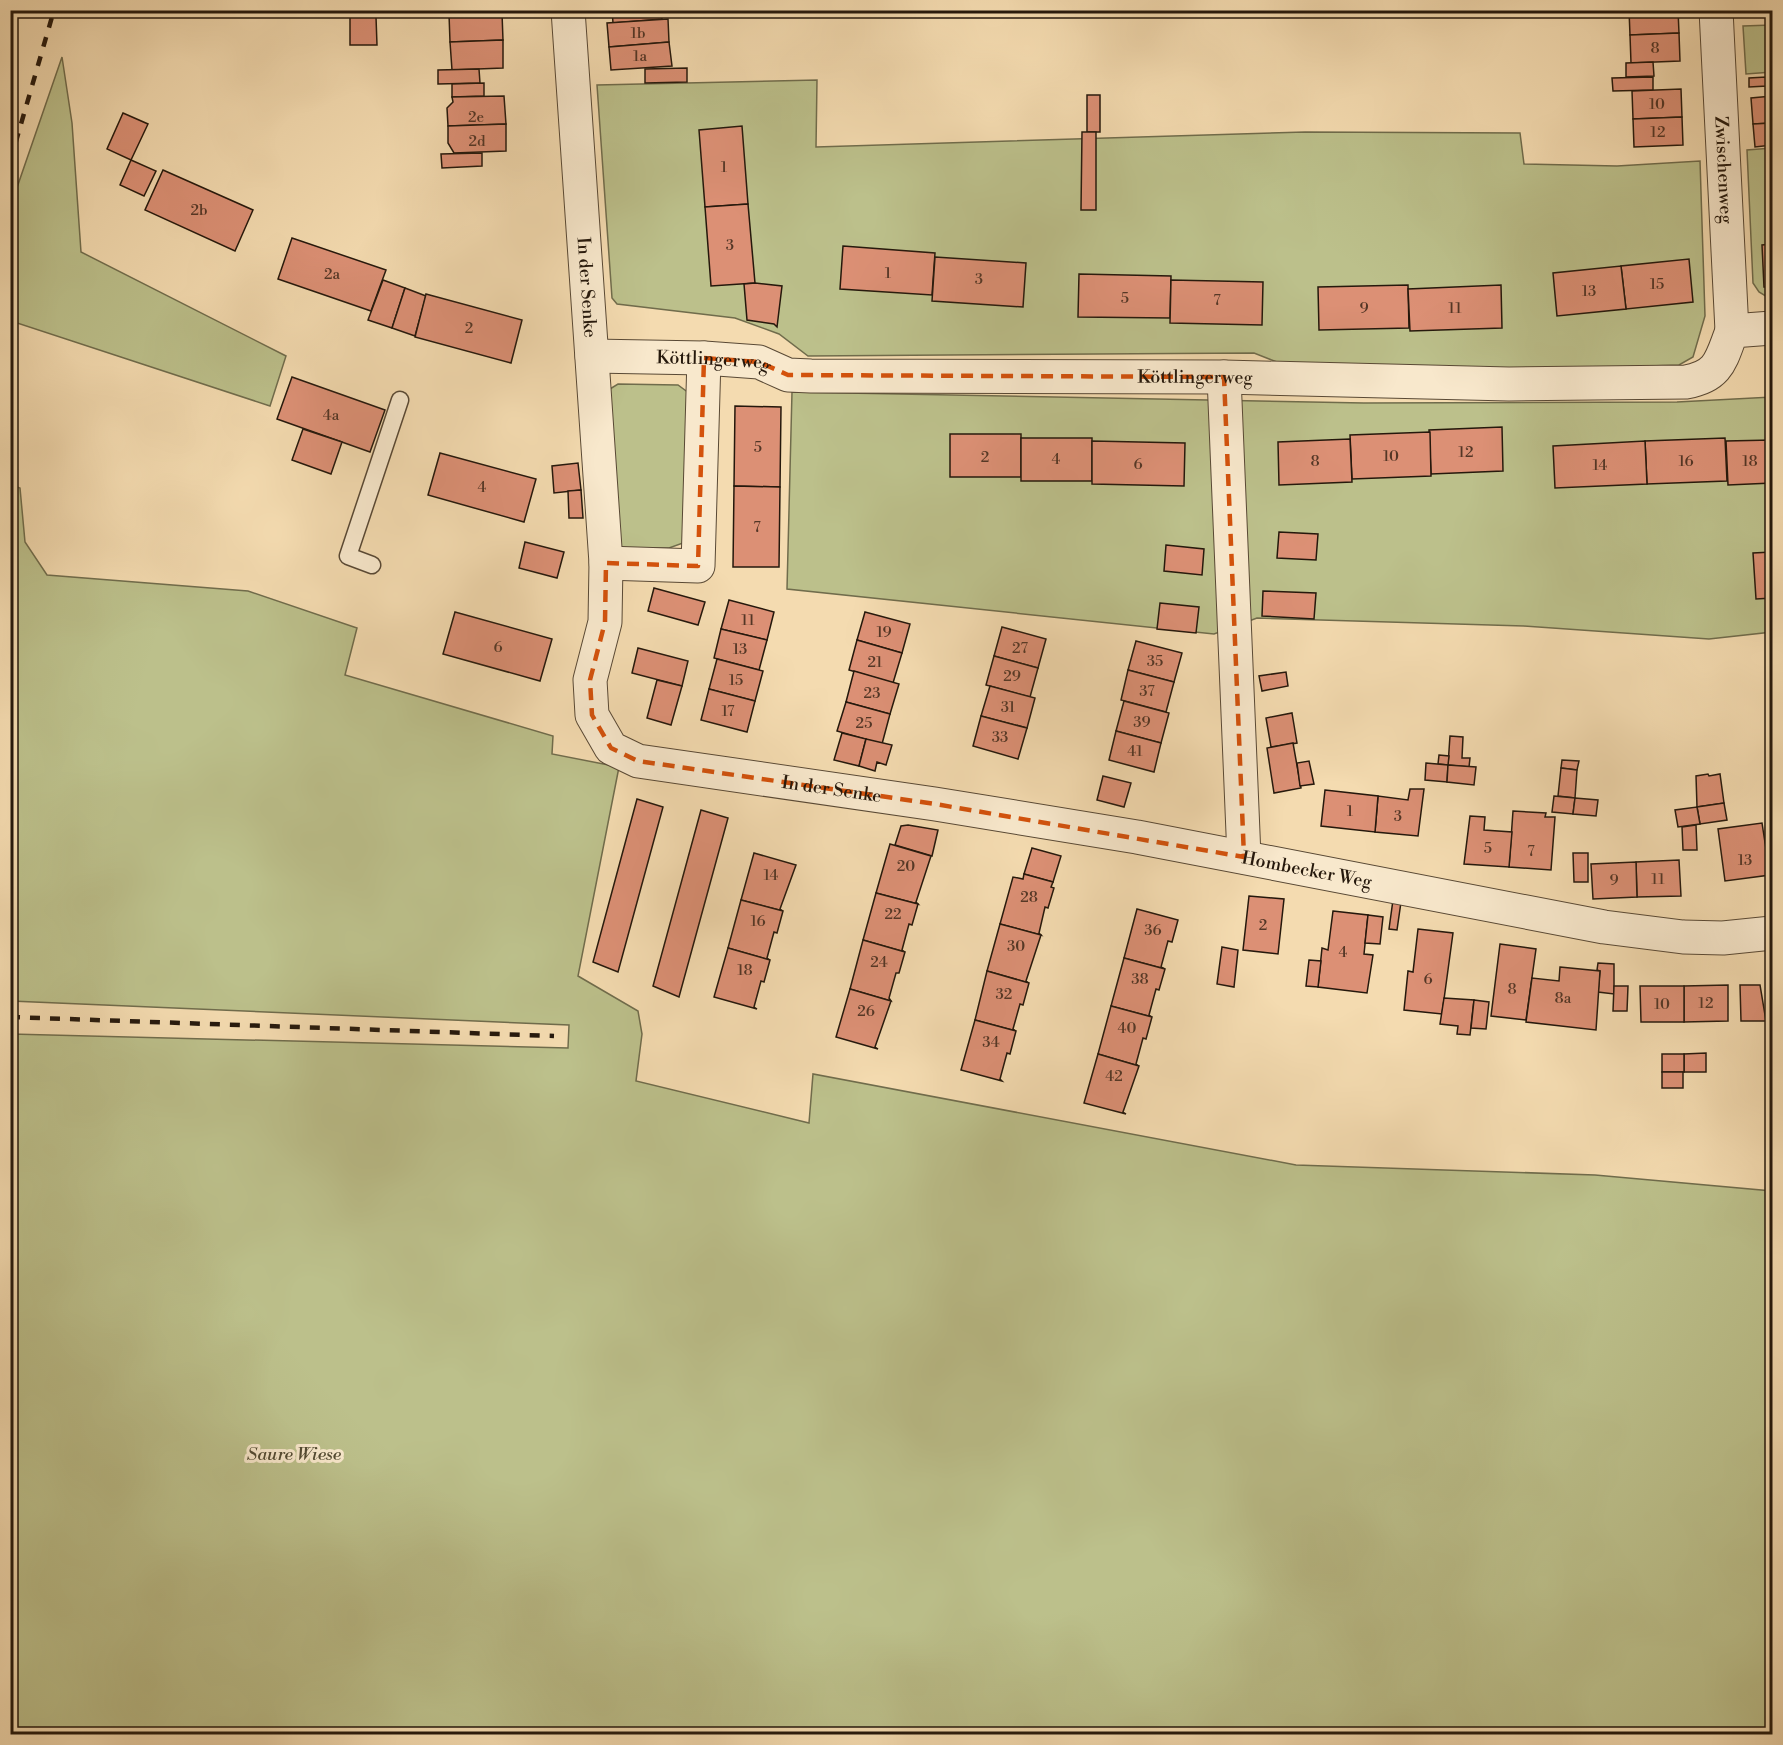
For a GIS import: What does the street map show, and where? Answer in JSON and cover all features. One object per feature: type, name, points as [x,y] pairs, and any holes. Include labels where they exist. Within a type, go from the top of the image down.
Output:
[{"type":"street","name":"In der Senke","points":[[568,10],[606,564],[605,622],[590,680],[592,715],[611,748],[638,761],[935,804],[1244,856]]},
{"type":"street","name":"Zwischenweg","points":[[1716,10],[1732,331]]},
{"type":"street","points":[[1732,331],[1773,328]]},
{"type":"street","name":"Köttlingerweg","points":[[592,356],[704,358],[759,362],[788,375],[1224,377],[1509,384],[1686,382],[1704,379],[1717,368],[1732,331]]},
{"type":"street","points":[[606,564],[698,566],[704,358]]},
{"type":"street","name":"Hombecker Weg","points":[[1224,377],[1244,856],[1604,927],[1683,937],[1723,938],[1773,933]]},
{"type":"lane","points":[[372,565],[348,556],[400,400]]},
{"type":"highlighted area","points":[[704,358],[759,362],[788,375],[1224,377],[1244,857],[935,804],[638,761],[611,748],[592,715],[590,680],[605,622],[606,563],[698,566]]},
{"type":"green space","points":[[1772,25],[1772,72],[1746,74],[1743,26]]},
{"type":"green space","points":[[62,57],[72,123],[81,252],[286,356],[270,406],[11,321],[11,205]]},
{"type":"green space","points":[[817,80],[816,147],[1305,132],[1520,133],[1524,164],[1617,166],[1700,161],[1705,316],[1693,357],[1679,365],[1560,369],[1287,366],[1254,353],[808,356],[779,334],[735,318],[617,304],[612,298],[597,85]]},
{"type":"green space","points":[[1772,148],[1772,300],[1759,292],[1753,283],[1747,150]]},
{"type":"green space","points":[[618,384],[678,385],[693,396],[683,543],[669,548],[621,548],[605,392]]},
{"type":"green space","points":[[792,392],[1364,403],[1677,402],[1772,397],[1772,632],[1709,639],[1524,626],[1257,618],[1214,634],[787,589]]},
{"type":"green space","name":"Saure Wiese","points":[[11,485],[20,488],[25,542],[47,575],[248,591],[357,628],[345,675],[553,736],[552,754],[619,767],[578,976],[638,1011],[642,1034],[636,1081],[809,1123],[813,1074],[1296,1165],[1595,1175],[1772,1191],[1772,1734],[11,1734],[11,1034],[568,1048],[569,1025],[11,1001]]},
{"type":"building","points":[[449,10],[502,10],[502,13],[449,14]]},
{"type":"building","points":[[612,10],[661,10],[662,19],[613,23]]},
{"type":"building","points":[[1629,10],[1678,10],[1679,33],[1630,35]]},
{"type":"building","points":[[502,13],[503,40],[450,42],[449,14]]},
{"type":"building","points":[[350,17],[376,17],[377,45],[350,45]]},
{"type":"building","points":[[668,19],[669,42],[609,47],[607,23]]},
{"type":"building","points":[[1679,33],[1680,61],[1631,63],[1630,35]]},
{"type":"building","points":[[503,40],[503,68],[452,70],[450,42]]},
{"type":"building","points":[[669,42],[672,66],[611,70],[609,47]]},
{"type":"building","points":[[1653,62],[1654,76],[1626,77],[1626,63]]},
{"type":"building","points":[[687,68],[687,82],[645,83],[645,69]]},
{"type":"building","points":[[479,69],[480,83],[438,84],[438,70]]},
{"type":"building","points":[[1653,77],[1653,90],[1613,91],[1612,78]]},
{"type":"building","points":[[1766,77],[1767,86],[1749,87],[1749,78]]},
{"type":"building","points":[[484,83],[484,96],[452,97],[452,84]]},
{"type":"building","points":[[1681,89],[1682,117],[1633,119],[1632,91]]},
{"type":"building","points":[[1087,95],[1100,95],[1100,132],[1087,132]]},
{"type":"building","points":[[504,96],[506,124],[448,126],[447,108],[453,102],[452,97]]},
{"type":"building","points":[[1772,96],[1772,123],[1753,124],[1751,98]]},
{"type":"building","points":[[123,113],[148,124],[131,160],[107,149]]},
{"type":"building","points":[[1682,117],[1683,145],[1634,147],[1633,119]]},
{"type":"building","points":[[1772,123],[1772,145],[1755,147],[1753,124]]},
{"type":"building","points":[[506,124],[506,151],[454,153],[448,143],[448,126]]},
{"type":"building","points":[[742,126],[748,204],[705,207],[699,130]]},
{"type":"building","points":[[1082,132],[1096,132],[1096,210],[1081,210]]},
{"type":"building","points":[[482,153],[482,166],[442,168],[441,154]]},
{"type":"building","points":[[131,160],[156,171],[144,196],[120,185]]},
{"type":"building","points":[[163,170],[253,210],[235,251],[145,210]]},
{"type":"building","points":[[748,204],[755,283],[711,286],[705,207]]},
{"type":"building","points":[[292,238],[386,270],[371,311],[278,279]]},
{"type":"building","points":[[1772,244],[1772,287],[1764,287],[1762,245]]},
{"type":"building","points":[[843,246],[935,253],[932,295],[840,289]]},
{"type":"building","points":[[935,257],[1026,263],[1023,307],[932,301]]},
{"type":"building","points":[[1689,259],[1693,302],[1626,309],[1621,266]]},
{"type":"building","points":[[1621,266],[1626,309],[1557,316],[1553,273]]},
{"type":"building","points":[[1079,274],[1171,276],[1170,318],[1078,317]]},
{"type":"building","points":[[383,280],[405,288],[392,328],[368,320]]},
{"type":"building","points":[[1171,280],[1263,282],[1262,325],[1170,323]]},
{"type":"building","points":[[744,284],[782,286],[777,327],[774,324],[747,320]]},
{"type":"building","points":[[1408,285],[1409,328],[1319,330],[1318,287]]},
{"type":"building","points":[[1501,285],[1502,328],[1410,331],[1408,289]]},
{"type":"building","points":[[405,288],[426,296],[415,336],[392,328]]},
{"type":"building","points":[[426,294],[522,320],[511,363],[415,337]]},
{"type":"building","points":[[292,377],[385,410],[370,452],[277,419]]},
{"type":"building","points":[[735,406],[781,407],[780,487],[734,486]]},
{"type":"building","points":[[1502,427],[1503,471],[1431,474],[1429,430]]},
{"type":"building","points":[[303,429],[342,442],[331,474],[292,460]]},
{"type":"building","points":[[1430,432],[1431,476],[1352,479],[1350,435]]},
{"type":"building","points":[[950,434],[1021,434],[1021,477],[950,477]]},
{"type":"building","points":[[1021,438],[1092,438],[1092,481],[1021,481]]},
{"type":"building","points":[[1725,438],[1727,481],[1647,484],[1645,441]]},
{"type":"building","points":[[1350,439],[1352,482],[1279,485],[1278,442]]},
{"type":"building","points":[[1772,440],[1772,483],[1728,485],[1726,441]]},
{"type":"building","points":[[1092,441],[1185,443],[1184,486],[1092,484]]},
{"type":"building","points":[[1645,441],[1647,484],[1555,488],[1553,446]]},
{"type":"building","points":[[440,453],[536,479],[524,522],[428,495]]},
{"type":"building","points":[[578,463],[581,490],[554,493],[552,466]]},
{"type":"building","points":[[734,486],[780,487],[779,567],[733,567]]},
{"type":"building","points":[[581,490],[583,518],[569,518],[568,491]]},
{"type":"building","points":[[1279,532],[1318,534],[1316,560],[1277,558]]},
{"type":"building","points":[[525,542],[564,552],[557,578],[519,568]]},
{"type":"building","points":[[1166,545],[1204,549],[1202,575],[1164,571]]},
{"type":"building","points":[[1772,552],[1772,598],[1756,599],[1753,553]]},
{"type":"building","points":[[654,588],[705,602],[698,625],[648,611]]},
{"type":"building","points":[[1263,591],[1316,593],[1314,619],[1262,616]]},
{"type":"building","points":[[729,600],[774,612],[767,640],[721,629]]},
{"type":"building","points":[[1160,603],[1199,607],[1196,633],[1157,629]]},
{"type":"building","points":[[455,612],[552,639],[540,681],[443,654]]},
{"type":"building","points":[[865,612],[910,624],[902,653],[857,640]]},
{"type":"building","points":[[1002,627],[1046,639],[1038,668],[994,656]]},
{"type":"building","points":[[721,629],[767,640],[759,670],[714,658]]},
{"type":"building","points":[[857,640],[902,653],[893,683],[849,670]]},
{"type":"building","points":[[1136,641],[1182,653],[1174,682],[1128,670]]},
{"type":"building","points":[[638,648],[688,661],[682,686],[632,673]]},
{"type":"building","points":[[994,656],[1038,668],[1030,697],[986,685]]},
{"type":"building","points":[[717,659],[763,671],[755,701],[709,689]]},
{"type":"building","points":[[1128,670],[1174,682],[1166,712],[1121,700]]},
{"type":"building","points":[[854,671],[899,684],[890,714],[846,702]]},
{"type":"building","points":[[1286,672],[1288,686],[1262,691],[1259,676]]},
{"type":"building","points":[[657,680],[682,686],[671,725],[647,718]]},
{"type":"building","points":[[990,686],[1035,698],[1027,728],[981,716]]},
{"type":"building","points":[[709,689],[755,701],[747,732],[701,720]]},
{"type":"building","points":[[1124,701],[1169,713],[1161,743],[1116,731]]},
{"type":"building","points":[[846,702],[890,714],[882,744],[837,731]]},
{"type":"building","points":[[1292,713],[1297,743],[1271,747],[1266,718]]},
{"type":"building","points":[[981,716],[1027,728],[1018,759],[973,746]]},
{"type":"building","points":[[1116,731],[1161,743],[1154,772],[1109,760]]},
{"type":"building","points":[[842,733],[866,739],[859,766],[834,760]]},
{"type":"building","points":[[1450,736],[1463,737],[1462,758],[1470,758],[1469,767],[1448,765]]},
{"type":"building","points":[[866,739],[892,745],[886,765],[877,762],[875,771],[859,766]]},
{"type":"building","points":[[1293,743],[1301,788],[1274,793],[1267,748]]},
{"type":"building","points":[[1439,755],[1449,756],[1448,765],[1438,764]]},
{"type":"building","points":[[1562,760],[1579,761],[1577,770],[1561,768]]},
{"type":"building","points":[[1309,761],[1314,784],[1300,786],[1297,763]]},
{"type":"building","points":[[1426,763],[1448,765],[1447,782],[1425,780]]},
{"type":"building","points":[[1448,765],[1476,767],[1474,785],[1447,782]]},
{"type":"building","points":[[1561,768],[1577,770],[1575,798],[1558,796]]},
{"type":"building","points":[[1708,774],[1709,776],[1720,774],[1724,803],[1697,807],[1696,776]]},
{"type":"building","points":[[1103,776],[1131,783],[1124,807],[1097,800]]},
{"type":"building","points":[[1410,789],[1424,789],[1418,836],[1375,832],[1378,796],[1408,800]]},
{"type":"building","points":[[1325,790],[1378,796],[1375,832],[1321,826]]},
{"type":"building","points":[[1554,796],[1575,798],[1573,814],[1552,812]]},
{"type":"building","points":[[1575,798],[1598,800],[1596,816],[1573,814]]},
{"type":"building","points":[[637,799],[663,807],[618,972],[593,962]]},
{"type":"building","points":[[1724,803],[1727,820],[1700,824],[1697,807]]},
{"type":"building","points":[[1697,807],[1700,824],[1678,827],[1675,810]]},
{"type":"building","points":[[701,810],[728,818],[679,997],[653,986]]},
{"type":"building","points":[[1513,811],[1546,813],[1545,817],[1555,817],[1551,870],[1509,867]]},
{"type":"building","points":[[1772,814],[1772,838],[1765,839],[1766,815]]},
{"type":"building","points":[[1470,816],[1485,817],[1484,830],[1512,832],[1509,867],[1464,864]]},
{"type":"building","points":[[1762,823],[1770,875],[1725,881],[1718,829]]},
{"type":"building","points":[[1696,825],[1697,850],[1683,850],[1682,827]]},
{"type":"building","points":[[901,826],[938,830],[932,856],[895,845]]},
{"type":"building","points":[[1772,838],[1772,874],[1770,875],[1765,839]]},
{"type":"building","points":[[890,844],[931,856],[916,902],[918,904],[876,893]]},
{"type":"building","points":[[1032,848],[1061,856],[1053,882],[1024,874]]},
{"type":"building","points":[[754,853],[796,865],[780,909],[783,911],[741,900]]},
{"type":"building","points":[[1573,853],[1588,853],[1588,882],[1574,882]]},
{"type":"building","points":[[1679,860],[1681,896],[1637,897],[1636,862]]},
{"type":"building","points":[[1636,862],[1637,897],[1593,899],[1591,864]]},
{"type":"building","points":[[1024,874],[1053,882],[1051,887],[1054,888],[1048,908],[1045,907],[1039,933],[1041,935],[1000,924],[1013,877],[1023,879]]},
{"type":"building","points":[[876,893],[918,904],[912,925],[909,924],[902,950],[905,952],[863,940]]},
{"type":"building","points":[[1249,896],[1284,899],[1278,954],[1243,950]]},
{"type":"building","points":[[741,900],[783,911],[767,958],[770,960],[728,948]]},
{"type":"building","points":[[1393,900],[1401,902],[1397,930],[1389,929]]},
{"type":"building","points":[[1137,909],[1178,920],[1172,942],[1168,941],[1161,967],[1165,969],[1124,958]]},
{"type":"building","points":[[1333,911],[1368,915],[1364,954],[1373,955],[1367,993],[1318,987],[1322,948],[1328,950]]},
{"type":"building","points":[[1368,915],[1383,917],[1380,944],[1365,943]]},
{"type":"building","points":[[1000,924],[1041,935],[1026,981],[1029,983],[987,971]]},
{"type":"building","points":[[1418,929],[1453,933],[1442,1014],[1404,1010],[1408,971],[1413,972]]},
{"type":"building","points":[[863,940],[905,952],[899,973],[896,973],[889,998],[891,1001],[850,989]]},
{"type":"building","points":[[1500,944],[1536,949],[1526,1020],[1491,1016]]},
{"type":"building","points":[[1222,947],[1238,950],[1234,987],[1217,984]]},
{"type":"building","points":[[728,948],[770,960],[754,1007],[757,1009],[714,997]]},
{"type":"building","points":[[1124,958],[1165,969],[1159,990],[1156,989],[1149,1015],[1152,1017],[1111,1006]]},
{"type":"building","points":[[1309,960],[1321,961],[1318,987],[1306,986]]},
{"type":"building","points":[[1598,963],[1614,964],[1614,994],[1598,992],[1600,971],[1597,970]]},
{"type":"building","points":[[1560,967],[1600,971],[1596,1030],[1526,1022],[1532,978],[1559,981]]},
{"type":"building","points":[[987,971],[1029,983],[1013,1029],[1016,1031],[975,1020]]},
{"type":"building","points":[[1728,985],[1728,1021],[1684,1022],[1684,986]]},
{"type":"building","points":[[1740,985],[1760,985],[1766,1021],[1741,1021]]},
{"type":"building","points":[[1614,986],[1628,986],[1627,1011],[1613,1011]]},
{"type":"building","points":[[1640,986],[1684,986],[1684,1022],[1641,1022]]},
{"type":"building","points":[[850,989],[891,1001],[875,1047],[878,1049],[836,1037]]},
{"type":"building","points":[[1444,998],[1474,1000],[1470,1035],[1457,1034],[1458,1026],[1440,1024]]},
{"type":"building","points":[[1474,1000],[1489,1002],[1486,1029],[1471,1028]]},
{"type":"building","points":[[1111,1006],[1152,1017],[1136,1064],[1139,1066],[1098,1054]]},
{"type":"building","points":[[975,1020],[1016,1031],[1010,1054],[1007,1053],[1000,1079],[1002,1081],[961,1070]]},
{"type":"building","points":[[1706,1053],[1706,1072],[1684,1072],[1684,1054]]},
{"type":"building","points":[[1098,1054],[1139,1066],[1123,1112],[1126,1114],[1084,1103]]},
{"type":"building","points":[[1662,1054],[1684,1054],[1684,1072],[1662,1072]]},
{"type":"building","points":[[1662,1072],[1683,1072],[1683,1088],[1662,1088]]},
{"type":"railway","points":[[10,162],[54,10]]},
{"type":"railway","points":[[10,1017],[554,1036]]}]
